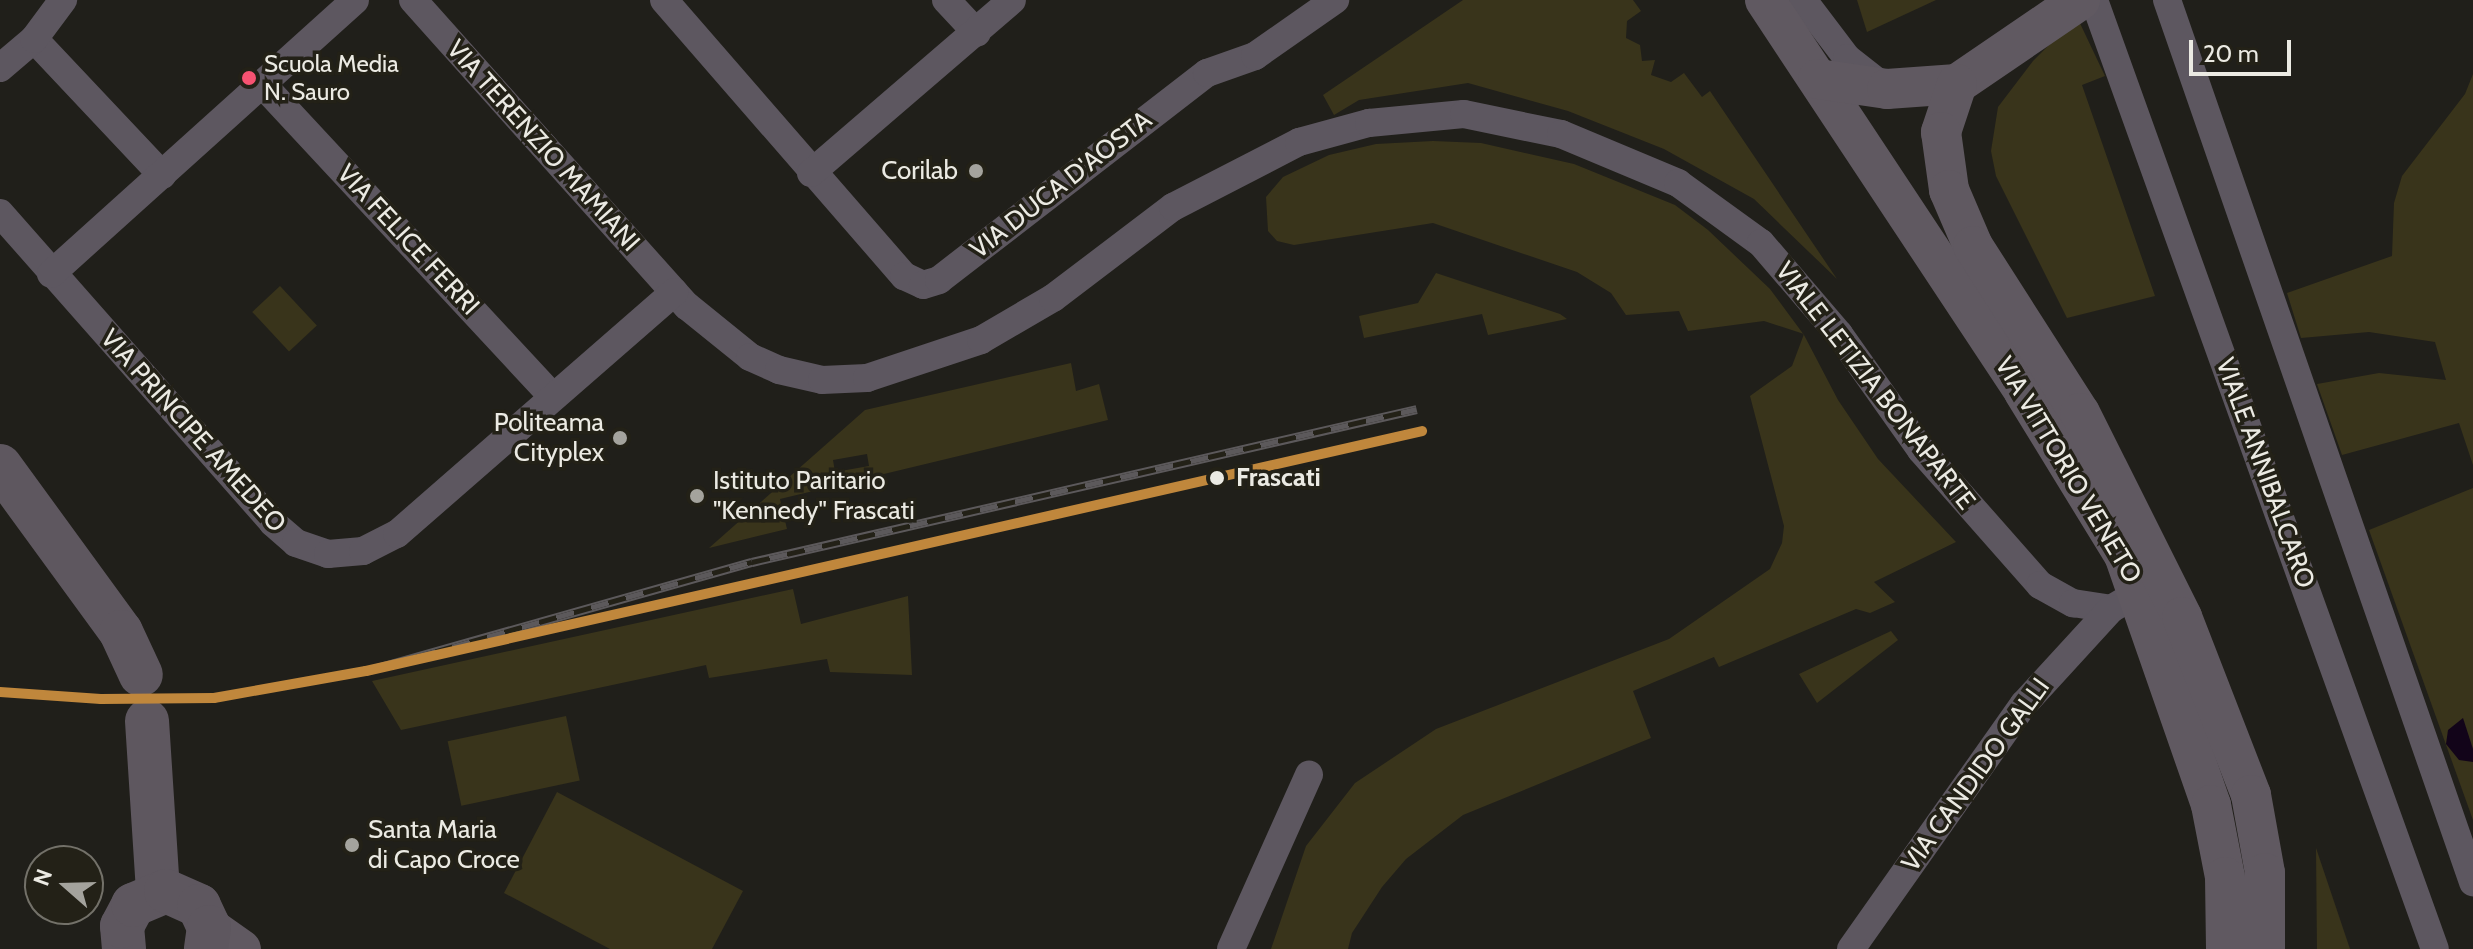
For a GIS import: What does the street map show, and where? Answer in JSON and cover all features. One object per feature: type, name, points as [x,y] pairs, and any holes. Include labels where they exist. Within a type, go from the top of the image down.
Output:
[{"type":"main road","name":"VIA VITTORIO VENETO","points":[[1765,0],[2040,417],[2109,529],[2139,593],[2251,795],[2265,873],[2265,949]]},
{"type":"main road","points":[[1818,79],[1887,89],[1957,84],[2080,0]]},
{"type":"main road","name":"VIA VITTORIO VENETO","points":[[1957,84],[1941,149],[1959,219],[2080,413],[2217,830],[2225,877],[2226,949]]},
{"type":"main road","points":[[0,466],[121,632],[141,675]]},
{"type":"main road","points":[[124,949],[122,926],[129,910],[200,922],[147,728]]},
{"type":"street","points":[[0,68],[34,39],[63,0]]},
{"type":"street","points":[[51,274],[355,0]]},
{"type":"street","name":"VIA TERENZIO MAMIANI","points":[[413,0],[674,292],[750,357],[779,370],[822,380],[867,378],[918,364],[1011,324]]},
{"type":"street","points":[[664,0],[811,173],[977,33],[1007,2]]},
{"type":"street","points":[[946,0],[977,33]]},
{"type":"street","name":"VIA DUCA D'AOSTA","points":[[811,173],[904,276],[931,284],[1207,73],[1255,56],[1335,0]]},
{"type":"street","points":[[1803,0],[1847,58],[1887,89]]},
{"type":"street","name":"VIALE ANNIBALCARO","points":[[2094,0],[2436,948]]},
{"type":"street","points":[[2167,0],[2473,882]]},
{"type":"street","points":[[34,39],[162,175]]},
{"type":"street","name":"VIA FELICE FERRI","points":[[263,85],[552,396]]},
{"type":"street","name":"VIALE LETIZIA BONAPARTE","points":[[1011,324],[1173,207],[1275,151],[1369,123],[1464,114],[1561,134],[1689,189],[1742,226],[1801,285],[1904,429],[2017,564],[2055,595],[2139,593]]},
{"type":"street","name":"VIA PRINCIPE AMEDEO","points":[[0,213],[273,523],[296,543],[328,554],[363,551],[397,534],[674,292]]},
{"type":"street","name":"VIA CANDIDO GALLI","points":[[1851,949],[2024,704],[2139,593]]},
{"type":"street","points":[[1231,949],[1309,775]]},
{"type":"shaded area","points":[[1463,0],[1633,0],[1641,11],[1627,21],[1626,38],[1640,45],[1642,61],[1655,60],[1651,75],[1671,82],[1684,73],[1702,97],[1710,91],[1837,279],[1754,199],[1664,149],[1568,111],[1468,83],[1359,100],[1334,115],[1323,95]]},
{"type":"shaded area","points":[[1857,0],[1936,0],[1867,32]]},
{"type":"shaded area","points":[[2077,17],[2105,76],[2082,85],[2155,296],[2067,318],[1996,176],[1991,151],[1998,107],[2033,61]]},
{"type":"shaded area","points":[[2473,74],[2473,465],[2459,423],[2342,455],[2317,384],[2379,373],[2446,380],[2435,342],[2369,332],[2301,338],[2287,293],[2392,256],[2394,203],[2402,176],[2465,94]]},
{"type":"shaded area","points":[[1433,141],[1481,143],[1574,164],[1675,205],[1708,230],[1770,289],[1803,334],[1764,321],[1688,331],[1679,311],[1626,315],[1611,293],[1577,272],[1433,223],[1294,245],[1277,241],[1268,231],[1266,197],[1283,177],[1329,155],[1376,144]]},
{"type":"shaded area","points":[[1436,273],[1567,319],[1488,335],[1482,314],[1364,338],[1359,316],[1418,303]]},
{"type":"shaded area","points":[[280,286],[317,325],[289,351],[252,312]]},
{"type":"shaded area","points":[[1804,335],[1838,400],[1878,459],[1956,542],[1874,582],[1895,602],[1870,613],[1856,609],[1719,667],[1714,657],[1633,691],[1651,738],[1463,815],[1406,859],[1382,887],[1352,933],[1348,949],[1271,949],[1306,846],[1355,783],[1436,729],[1669,639],[1770,569],[1782,543],[1784,526],[1750,396],[1792,366]]},
{"type":"shaded area","points":[[1071,363],[1076,391],[1099,384],[1108,420],[780,499],[787,529],[709,548],[865,410]],"holes":[[[867,454],[869,466],[835,472],[833,460]]]},
{"type":"shaded area","points":[[2473,488],[2473,820],[2369,530]]},
{"type":"shaded area","points":[[793,589],[801,624],[908,596],[912,675],[830,672],[827,659],[709,678],[706,665],[401,730],[372,681]]},
{"type":"shaded area","points":[[1891,631],[1898,640],[1817,703],[1799,674]]},
{"type":"shaded area","points":[[566,716],[580,781],[461,806],[448,741]]},
{"type":"shaded area","points":[[2463,718],[2473,749],[2473,762],[2459,760],[2446,744],[2448,730]]},
{"type":"shaded area","points":[[557,792],[743,891],[712,949],[610,949],[504,893]]},
{"type":"shaded area","points":[[2316,848],[2350,949],[2317,949]]},
{"type":"railway","points":[[366,671],[752,562],[1417,409]]},
{"type":"transit line","points":[[0,692],[101,699],[214,698],[366,671],[1422,431]]},
{"type":"place","name":"Scuola Media N. Sauro","points":[[249,78]]},
{"type":"place","name":"Corilab","points":[[976,171]]},
{"type":"place","name":"Politeama Cityplex","points":[[620,438]]},
{"type":"place","name":"Frascati","points":[[1217,478]]},
{"type":"place","name":"Istituto Paritario \"Kennedy\" Frascati","points":[[697,496]]},
{"type":"place","name":"Santa Maria di Capo Croce","points":[[352,845]]}]
